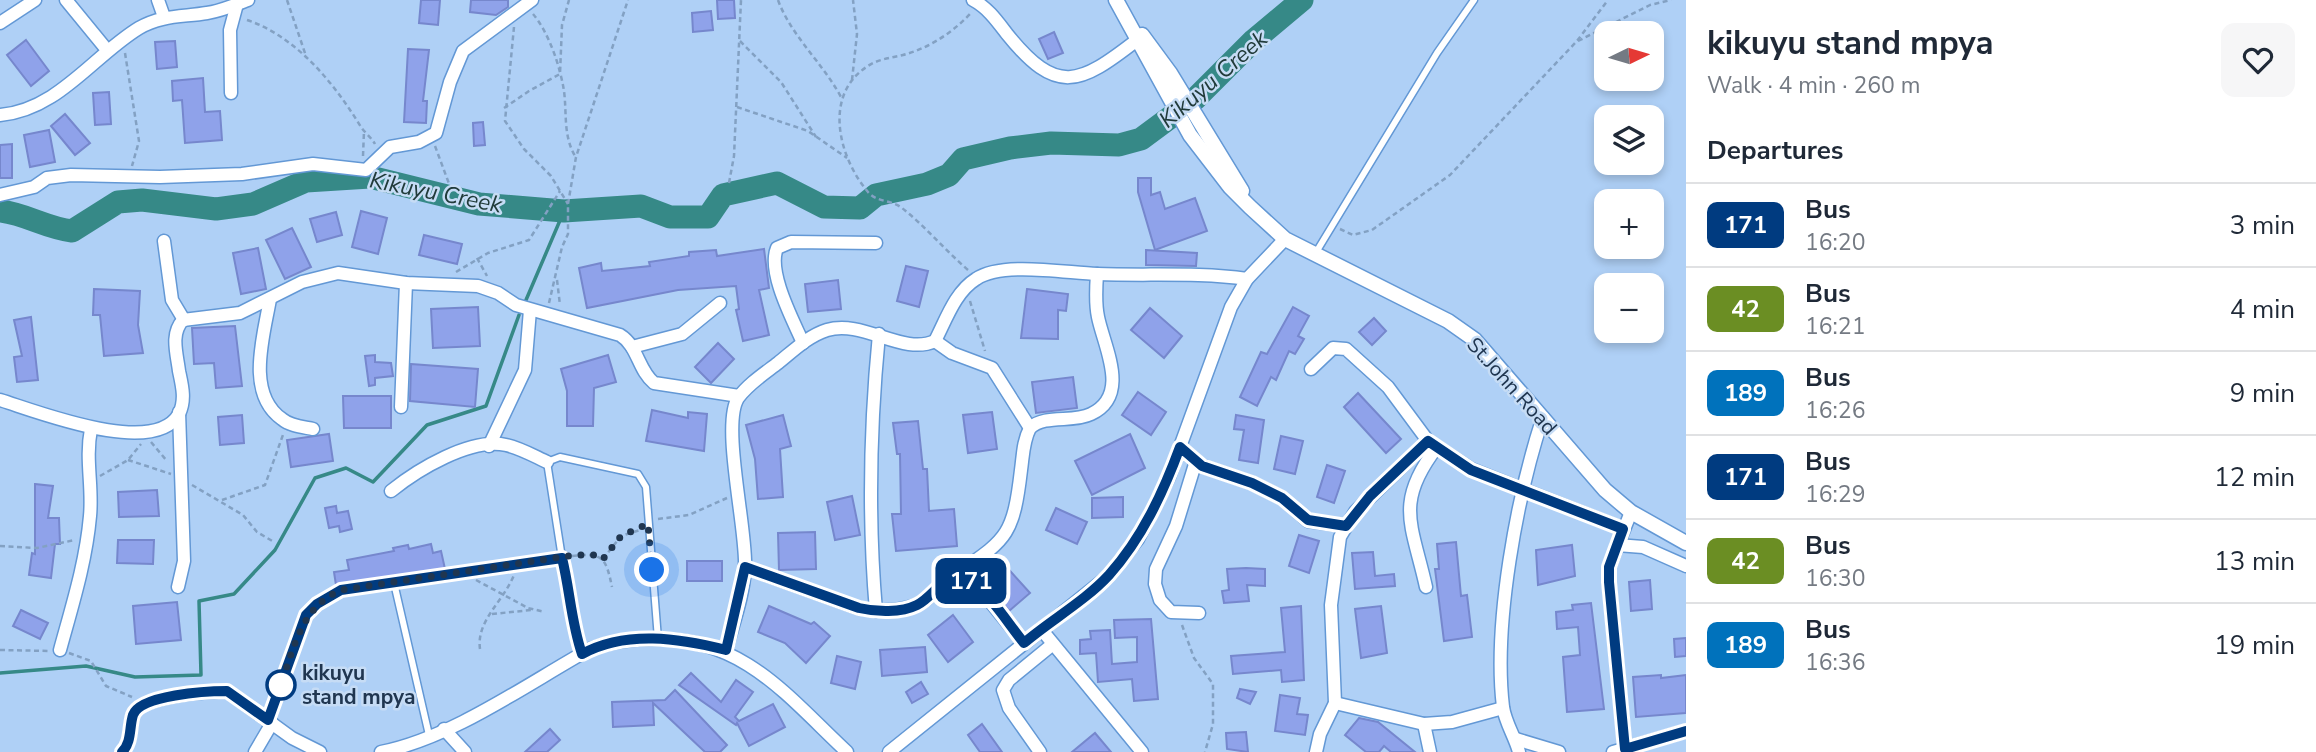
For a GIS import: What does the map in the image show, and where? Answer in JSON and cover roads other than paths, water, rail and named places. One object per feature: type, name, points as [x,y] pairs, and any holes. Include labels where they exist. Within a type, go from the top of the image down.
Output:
[{"type":"street","points":[[0,23],[35,0]]},
{"type":"street","points":[[66,0],[107,50]]},
{"type":"street","points":[[158,0],[164,17]]},
{"type":"street","points":[[1250,207],[1204,127],[1164,77],[1137,40],[1116,0],[1164,77],[1190,135],[1230,187],[1250,207]]},
{"type":"street","points":[[976,2],[1036,66],[1057,77],[1076,76],[1100,68],[1137,40]]},
{"type":"street","points":[[0,195],[34,187],[53,176],[242,174],[313,164],[368,169],[390,147],[430,138],[440,127],[450,82],[463,51],[523,5]]},
{"type":"street","points":[[0,114],[16,113],[52,97],[107,50],[141,27],[164,17],[239,6],[229,43],[230,93]]},
{"type":"street","name":"St.John Road","points":[[1250,207],[1285,239],[1448,321],[1466,334],[1544,417],[1585,470],[1631,512],[1686,543]]},
{"type":"street","points":[[889,752],[1107,576],[1138,539],[1169,477],[1231,307],[1247,279],[1285,239]]},
{"type":"street","points":[[164,241],[172,300],[184,320]]},
{"type":"street","points":[[803,343],[783,297],[774,256],[778,248],[791,242],[876,243]]},
{"type":"street","points":[[726,650],[745,567],[733,424],[739,397],[803,343],[833,329],[879,334],[914,346],[935,341],[965,288],[976,278],[1019,270],[1097,274],[1180,273],[1247,279]]},
{"type":"street","points":[[178,587],[184,561],[179,412],[183,393],[176,339],[179,325],[184,320],[240,313],[302,282],[329,274],[406,283],[478,286],[530,310],[608,330],[628,340],[647,378],[654,383],[739,397]]},
{"type":"street","points":[[1030,428],[1038,422],[1088,416],[1101,408],[1110,395],[1113,376],[1097,314],[1097,274]]},
{"type":"street","points":[[401,407],[406,283]]},
{"type":"street","points":[[270,299],[261,349],[260,380],[273,410],[287,422],[313,429]]},
{"type":"street","points":[[632,347],[682,334],[720,303]]},
{"type":"street","points":[[489,446],[525,370],[530,310]]},
{"type":"street","points":[[876,611],[870,495],[873,391],[879,334]]},
{"type":"street","points":[[745,567],[859,608],[876,611],[917,605],[1000,542],[1010,530],[1016,513],[1030,428],[992,368],[952,353],[935,341]]},
{"type":"street","points":[[1311,369],[1333,348],[1346,349],[1388,387],[1432,444],[1471,470],[1623,529]]},
{"type":"street","points":[[0,400],[91,429],[142,434],[159,428],[179,412]]},
{"type":"street","points":[[1544,417],[1522,491],[1503,629],[1503,708],[1517,746],[1559,752]]},
{"type":"street","points":[[60,650],[88,536],[91,498],[87,448],[91,429]]},
{"type":"street","points":[[391,491],[429,463],[489,446],[504,444],[547,462]]},
{"type":"street","points":[[1316,752],[1320,734],[1335,703],[1331,605],[1337,547],[1346,526],[1370,496],[1432,444]]},
{"type":"street","points":[[1426,587],[1409,498],[1413,482],[1432,444]]},
{"type":"street","points":[[1180,447],[1213,472],[1239,478],[1282,498],[1308,520],[1346,526]]},
{"type":"street","points":[[1196,461],[1176,526],[1156,569],[1154,584],[1160,600],[1171,612],[1179,615],[1199,613]]},
{"type":"street","points":[[1631,512],[1609,567],[1619,750],[1686,731]]},
{"type":"street","points":[[1617,545],[1643,547],[1686,566]]},
{"type":"street","points":[[952,577],[965,578],[976,584],[1024,643]]},
{"type":"street","points":[[1041,629],[1142,752]]},
{"type":"street","points":[[381,752],[399,750],[444,729],[609,642],[657,639],[696,642],[726,650],[779,688],[847,752]]},
{"type":"street","points":[[1040,752],[1009,708],[1003,690],[1009,680],[1053,644]]},
{"type":"street","points":[[122,752],[128,747],[134,714],[145,702],[227,691],[292,738],[320,752]]},
{"type":"street","points":[[1335,703],[1424,724],[1452,722],[1503,708]]},
{"type":"street","points":[[255,752],[270,721]]},
{"type":"street","points":[[1424,724],[1430,752]]},
{"type":"street","points":[[444,729],[465,752]]},
{"type":"lane","points":[[1315,254],[1437,53],[1474,0]]},
{"type":"lane","points":[[582,654],[572,626],[570,594],[547,462],[560,457],[638,474],[646,487],[657,639]]},
{"type":"lane","points":[[270,721],[306,615],[317,604],[341,590],[470,569],[562,558]]},
{"type":"lane","points":[[394,583],[429,736]]},
{"type":"waterway","name":"Kikuyu Creek","points":[[0,211],[72,231],[118,202],[142,200],[216,209],[253,204],[306,181],[370,177],[479,204],[564,211],[641,206],[670,217],[708,217],[723,195],[777,183],[824,207],[860,208],[876,195],[927,184],[949,175],[963,159],[1010,148],[1051,143],[1119,145],[1141,139],[1195,99],[1254,40],[1302,0]]},
{"type":"waterway","points":[[526,300],[564,211]]},
{"type":"waterway","points":[[0,673],[86,666],[135,677],[201,675],[199,601],[234,594],[275,550],[315,478],[346,468],[373,482],[427,425],[486,406],[519,315]]},
{"type":"place","name":"kikuyu stand mpya","points":[[281,685]]}]
